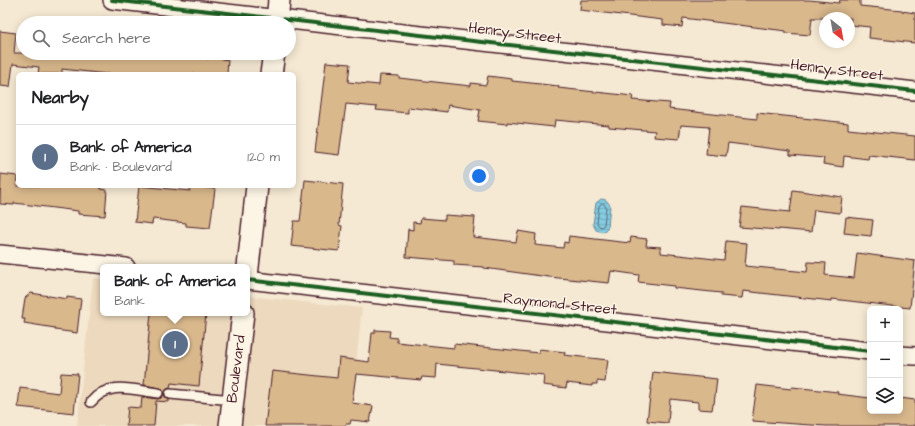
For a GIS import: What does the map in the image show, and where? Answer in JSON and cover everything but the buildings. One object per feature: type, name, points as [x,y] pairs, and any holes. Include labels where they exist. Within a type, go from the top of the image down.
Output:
[{"type":"street","name":"Henry Street","points":[[112,0],[295,16]]},
{"type":"street","name":"Henry Street","points":[[296,16],[915,91]]},
{"type":"street","points":[[271,72],[273,60]]},
{"type":"street","points":[[248,264],[257,188]]},
{"type":"street","points":[[0,254],[100,265]]},
{"type":"street","name":"Raymond Street","points":[[250,280],[867,351]]},
{"type":"street","name":"Boulevard","points":[[230,426],[243,316]]},
{"type":"street","points":[[903,355],[915,356]]},
{"type":"lane","points":[[90,402],[97,394],[107,389],[114,388],[158,393]]},
{"type":"lane","points":[[170,394],[233,400]]},
{"type":"shaded area","points":[[93,278],[100,279],[100,316],[250,316],[250,296],[362,308],[350,424],[346,424],[345,426],[77,426]]},
{"type":"water","points":[[601,199],[606,200],[610,205],[608,227],[603,232],[596,230],[593,224],[596,203]]},
{"type":"cycle path","points":[[112,0],[253,16]]},
{"type":"cycle path","points":[[296,21],[915,91]]},
{"type":"cycle path","points":[[250,280],[867,351]]},
{"type":"place","name":"Bank of America","points":[[175,344]]}]
